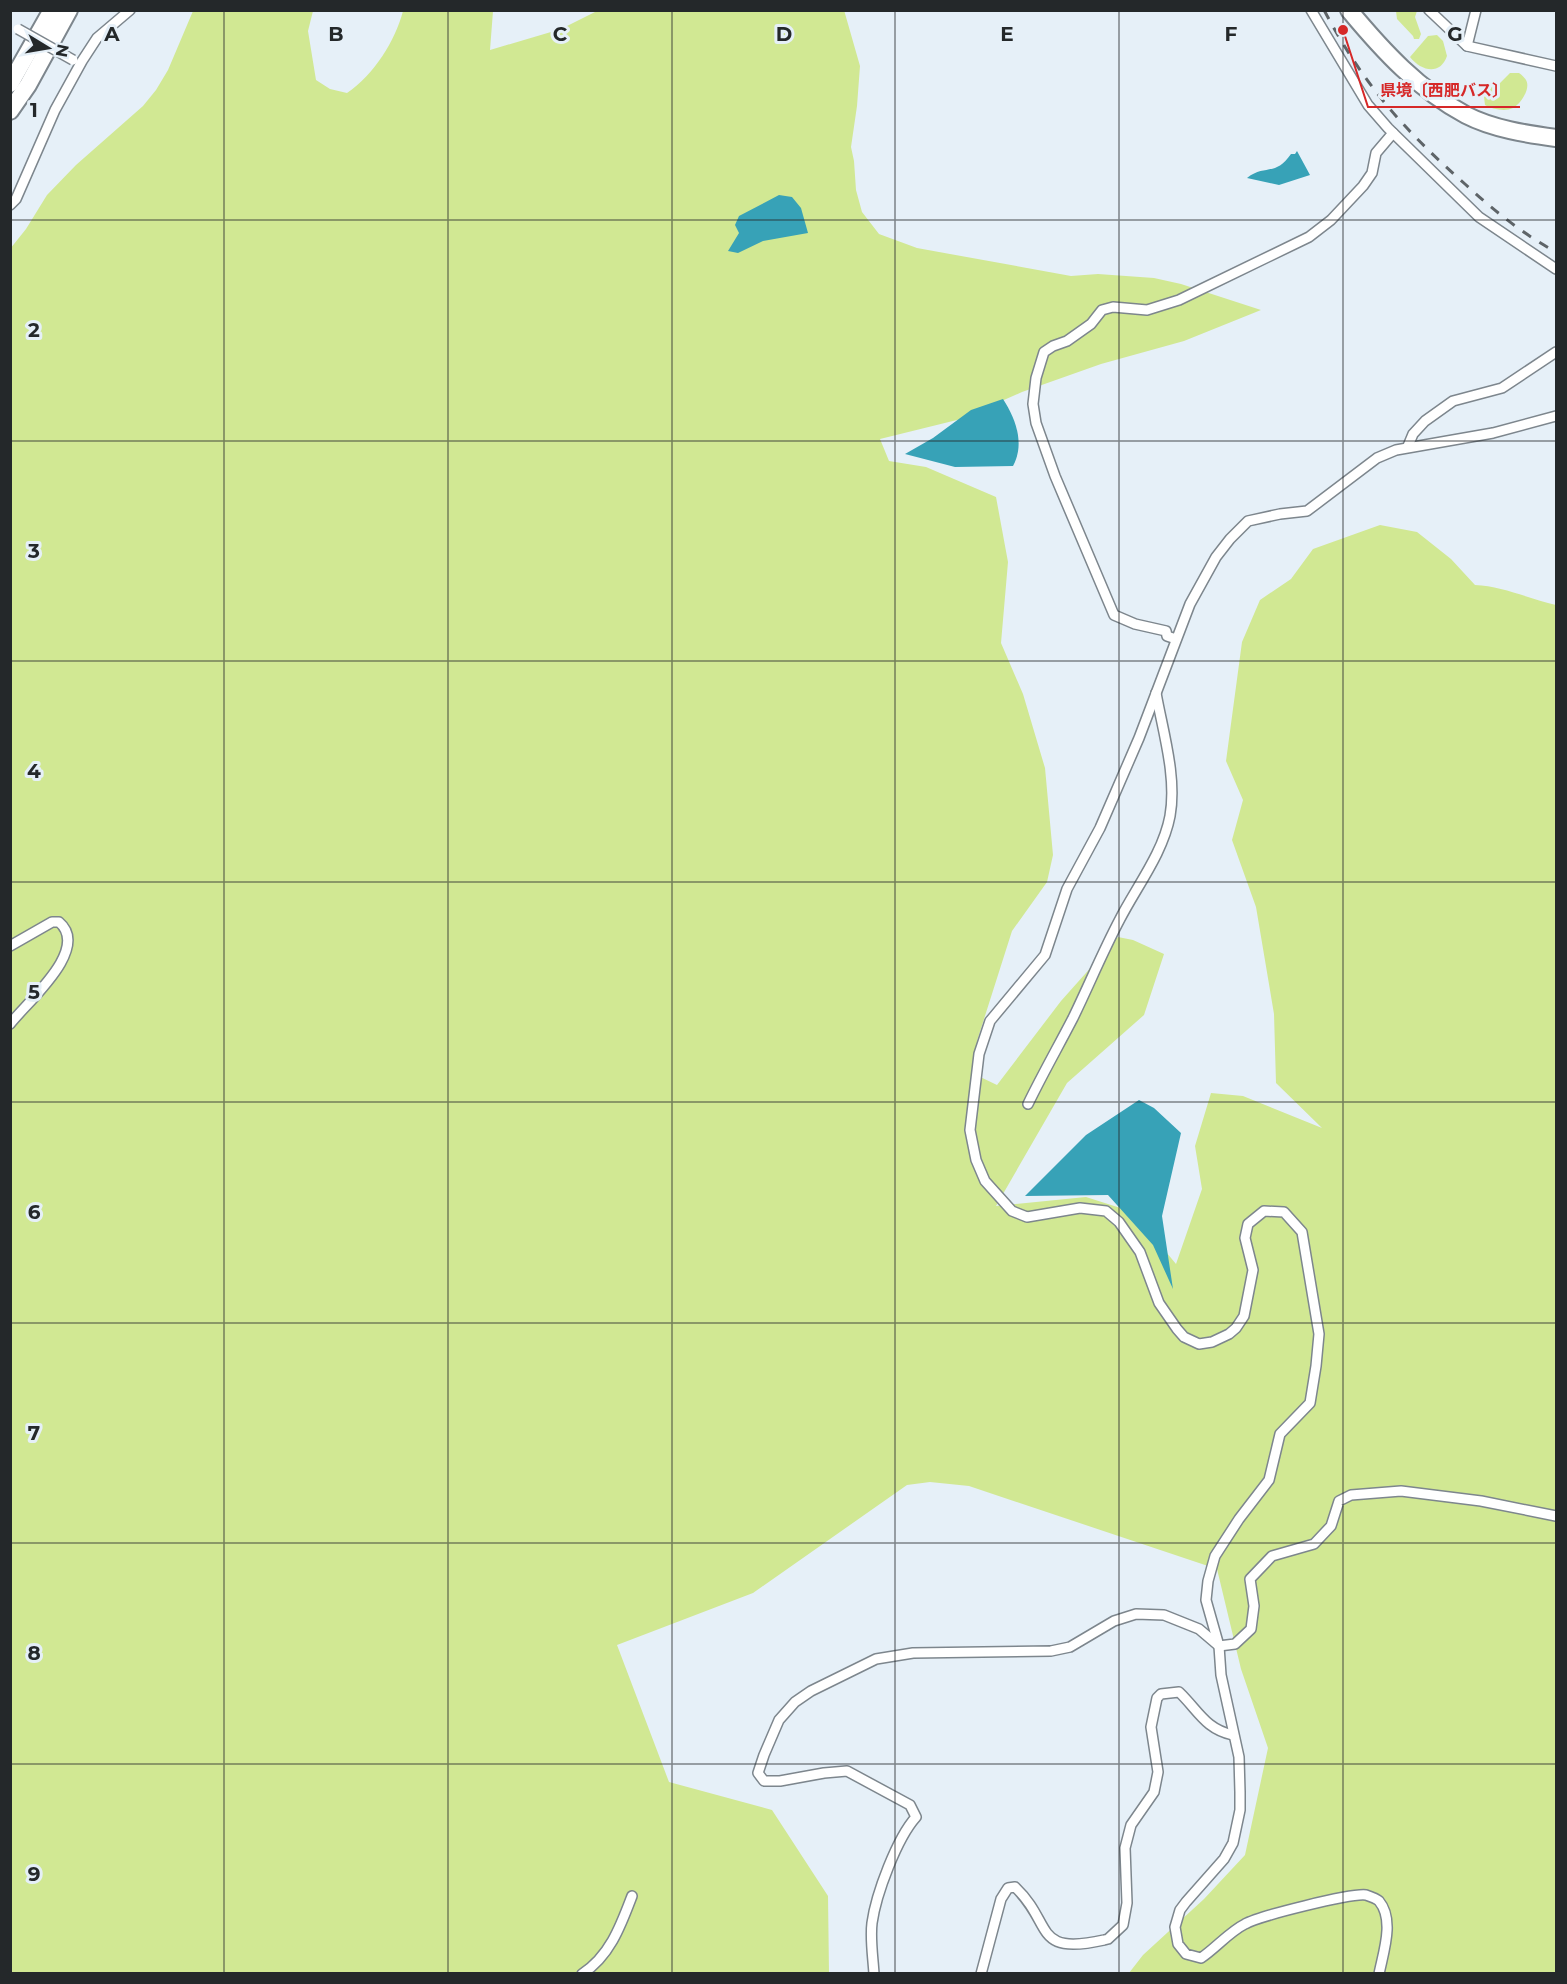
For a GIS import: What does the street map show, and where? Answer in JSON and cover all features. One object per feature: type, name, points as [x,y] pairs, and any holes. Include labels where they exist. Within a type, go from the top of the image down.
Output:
[{"type":"highway","points":[[10,84],[52,10]]},
{"type":"highway","points":[[10,111],[28,86],[69,10]]},
{"type":"highway","points":[[1349,10],[1380,48],[1436,97],[1467,116],[1490,125],[1557,138]]},
{"type":"street","points":[[10,205],[16,199],[37,147],[77,62],[97,38],[130,10]]},
{"type":"street","points":[[1311,10],[1368,105],[1393,133],[1479,217],[1557,269]]},
{"type":"street","points":[[1429,10],[1467,46],[1557,66]]},
{"type":"street","points":[[1467,46],[1476,10]]},
{"type":"street","points":[[14,30],[77,62]]},
{"type":"street","points":[[1176,639],[1167,636],[1166,631],[1135,624],[1114,615],[1055,476],[1036,423],[1033,404],[1036,378],[1044,352],[1067,341],[1091,324],[1102,310],[1127,307],[1147,310],[1179,300],[1309,237],[1331,220],[1363,186],[1372,173],[1376,153],[1393,133]]},
{"type":"street","points":[[1408,446],[1413,434],[1425,421],[1453,401],[1502,388],[1557,352]]},
{"type":"street","points":[[1379,1974],[1387,1932],[1386,1918],[1379,1901],[1367,1895],[1345,1897],[1262,1917],[1243,1924],[1201,1958],[1186,1954],[1178,1944],[1175,1927],[1180,1910],[1224,1858],[1233,1843],[1240,1810],[1239,1757],[1221,1675],[1218,1646],[1206,1600],[1208,1581],[1215,1556],[1239,1519],[1269,1480],[1281,1434],[1310,1403],[1319,1334],[1302,1232],[1284,1212],[1264,1211],[1248,1224],[1245,1238],[1253,1270],[1244,1316],[1229,1334],[1205,1344],[1191,1342],[1177,1329],[1159,1303],[1140,1252],[1119,1222],[1106,1211],[1080,1208],[1027,1217],[1012,1211],[984,1181],[976,1160],[970,1130],[979,1054],[990,1021],[1045,955],[1067,889],[1100,828],[1139,738],[1190,604],[1216,557],[1230,539],[1248,521],[1306,511],[1377,458],[1408,446],[1493,433],[1557,416]]},
{"type":"street","points":[[1028,1104],[1120,918],[1163,841],[1170,816],[1172,794],[1156,691]]},
{"type":"street","points":[[10,946],[52,922],[59,922],[65,928],[68,937],[64,958],[51,979],[10,1024]]},
{"type":"street","points":[[874,1974],[872,1924],[880,1888],[908,1826],[916,1817],[910,1805],[847,1772],[764,1781],[758,1773],[779,1720],[795,1702],[811,1691],[876,1659],[913,1653],[1051,1651],[1070,1647],[1114,1621],[1136,1614],[1164,1615],[1198,1629],[1218,1646],[1235,1644],[1251,1629],[1254,1606],[1250,1578],[1272,1556],[1314,1544],[1331,1526],[1339,1501],[1351,1495],[1401,1491],[1481,1501],[1557,1516]]},
{"type":"street","points":[[981,1974],[1000,1899],[1008,1888],[1015,1887],[1021,1893],[1046,1933],[1058,1944],[1074,1945],[1104,1940],[1123,1925],[1127,1903],[1125,1848],[1131,1825],[1154,1792],[1158,1772],[1151,1727],[1157,1698],[1161,1694],[1179,1692],[1206,1724],[1233,1735]]},
{"type":"street","points":[[582,1974],[595,1964],[608,1949],[621,1925],[632,1896]]},
{"type":"green space","points":[[844,10],[860,66],[851,147],[856,190],[862,212],[879,234],[917,248],[1071,276],[1098,274],[1154,278],[1181,284],[1261,310],[1184,341],[1101,364],[1022,392],[961,419],[880,439],[889,461],[926,467],[996,497],[1008,562],[1001,643],[1023,694],[1045,768],[1053,855],[1047,882],[1012,931],[977,1041],[974,1074],[997,1085],[1061,1001],[1118,937],[1133,940],[1164,954],[1144,1015],[1067,1083],[996,1206],[1086,1197],[1133,1212],[1176,1264],[1202,1189],[1195,1146],[1211,1093],[1243,1096],[1322,1128],[1276,1083],[1274,1014],[1256,907],[1232,840],[1243,800],[1226,761],[1242,642],[1260,600],[1291,579],[1313,549],[1380,525],[1417,532],[1451,559],[1475,585],[1506,590],[1556,605],[1556,1973],[1129,1973],[1143,1955],[1204,1899],[1245,1855],[1268,1748],[1241,1669],[1217,1569],[969,1486],[930,1482],[907,1485],[753,1593],[617,1645],[669,1782],[772,1810],[828,1896],[829,1973],[11,1973],[10,249],[26,229],[47,195],[76,165],[143,106],[156,90],[168,70],[193,11],[313,11],[308,31],[316,80],[330,89],[347,93],[366,77],[382,56],[395,34],[403,11],[493,11],[490,50],[561,29],[597,11]]},
{"type":"green space","points":[[1396,11],[1417,11],[1415,17],[1421,34],[1419,39],[1414,39],[1397,19]]},
{"type":"green space","points":[[1437,35],[1443,41],[1447,56],[1444,62],[1435,69],[1419,66],[1410,57],[1428,36]]},
{"type":"green space","points":[[1510,73],[1519,73],[1526,80],[1527,87],[1522,99],[1516,106],[1506,110],[1485,105],[1484,97],[1492,85],[1499,84]]},
{"type":"water","points":[[1297,151],[1310,175],[1279,185],[1247,178],[1275,168]]},
{"type":"water","points":[[779,195],[792,197],[801,208],[808,233],[763,241],[738,253],[728,251],[739,233],[735,225],[739,216]]},
{"type":"water","points":[[1003,399],[1012,415],[1019,440],[1017,458],[1013,466],[955,467],[905,454],[933,438],[971,410]]},
{"type":"water","points":[[1139,1100],[1154,1108],[1181,1133],[1162,1216],[1173,1289],[1153,1245],[1108,1195],[1025,1196],[1086,1135]]},
{"type":"railway","points":[[1324,10],[1369,83],[1422,144],[1497,212],[1556,252]]},
{"type":"place","name":"県境〔西肥バス〕","points":[[1343,30]]}]
